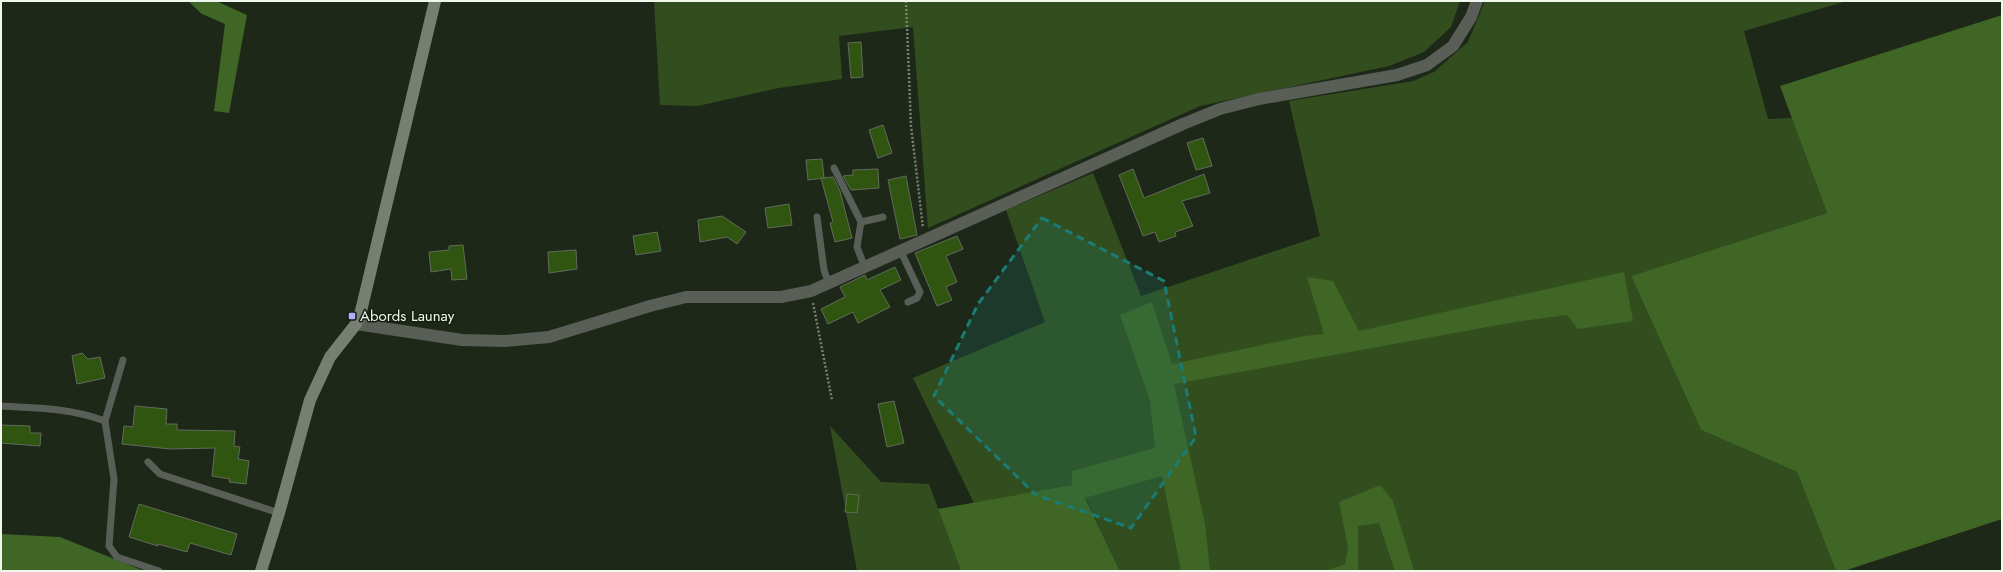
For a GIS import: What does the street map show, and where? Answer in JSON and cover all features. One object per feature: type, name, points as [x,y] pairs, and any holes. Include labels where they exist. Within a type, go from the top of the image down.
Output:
[{"type":"street","points":[[261,571],[279,513],[310,400],[330,357],[356,324],[363,304],[435,1]]},
{"type":"street","points":[[356,324],[462,340],[505,341],[549,337],[650,306],[686,297],[781,298],[811,291],[901,252],[1182,124],[1220,109],[1259,99],[1398,75],[1427,65],[1452,46],[1471,17],[1477,1]]},
{"type":"lane","points":[[834,168],[861,222],[857,247],[864,268]]},
{"type":"lane","points":[[861,222],[883,216]]},
{"type":"lane","points":[[817,217],[824,270],[829,284]]},
{"type":"lane","points":[[901,252],[920,292],[917,298],[908,302]]},
{"type":"lane","points":[[123,360],[105,422],[114,479],[109,546],[117,557],[159,571]]},
{"type":"lane","points":[[1,406],[57,409],[88,415],[105,422]]},
{"type":"lane","points":[[148,462],[160,474],[279,513]]},
{"type":"path","points":[[906,1],[911,126],[925,240]]},
{"type":"path","points":[[811,291],[832,400]]},
{"type":"highlighted area","points":[[1042,218],[1164,281],[1196,437],[1131,528],[1036,495],[934,396],[978,304]]},
{"type":"green space","points":[[188,1],[216,1],[247,15],[229,113],[214,111],[225,24],[202,14]]},
{"type":"green space","points":[[654,1],[1460,1],[1451,27],[1424,52],[1389,66],[1200,106],[928,228],[913,27],[839,36],[842,79],[779,88],[698,106],[660,105]]},
{"type":"green space","points":[[1485,1],[1847,1],[1744,31],[1768,119],[1792,118],[1827,213],[1631,276],[1701,430],[1797,472],[1836,571],[1120,571],[1079,484],[974,503],[913,378],[1045,322],[1006,210],[1093,173],[1141,296],[1320,236],[1289,101],[1413,81],[1434,72],[1468,42]]},
{"type":"green space","points":[[2002,15],[2002,519],[1844,571],[1836,571],[1797,472],[1701,430],[1631,276],[1827,213],[1780,86]]},
{"type":"green space","points":[[1624,272],[1633,321],[1578,329],[1567,315],[1515,322],[1174,384],[1205,524],[1210,571],[1181,571],[1162,476],[1085,498],[1120,571],[961,571],[938,509],[1072,485],[1072,471],[1155,448],[1150,401],[1120,315],[1152,302],[1172,364],[1305,336],[1324,334],[1307,277],[1333,281],[1359,331]]},
{"type":"green space","points":[[830,426],[881,482],[929,484],[961,571],[857,571]]},
{"type":"green space","points":[[1380,485],[1393,501],[1414,571],[1395,571],[1379,523],[1358,526],[1358,571],[1325,571],[1345,564],[1348,547],[1339,502]]},
{"type":"green space","points":[[1,534],[60,537],[144,571],[1,571]]},
{"type":"building","points":[[861,42],[863,77],[851,78],[848,43]]},
{"type":"building","points":[[883,125],[892,153],[878,158],[869,130]]},
{"type":"building","points":[[1203,138],[1212,166],[1196,170],[1187,143]]},
{"type":"building","points":[[822,159],[824,178],[808,180],[806,160]]},
{"type":"building","points":[[878,169],[879,188],[851,190],[843,176],[853,175],[853,170]]},
{"type":"building","points":[[1133,169],[1144,198],[1204,174],[1210,193],[1182,201],[1193,226],[1175,232],[1176,236],[1159,242],[1155,232],[1143,236],[1119,175]]},
{"type":"building","points":[[906,176],[917,235],[900,239],[888,180]]},
{"type":"building","points":[[833,177],[840,191],[852,238],[835,242],[830,223],[833,222],[821,178]]},
{"type":"building","points":[[789,204],[792,225],[768,228],[765,208]]},
{"type":"building","points":[[722,216],[746,232],[737,244],[727,237],[700,242],[698,220]]},
{"type":"building","points":[[657,232],[661,251],[636,255],[633,236]]},
{"type":"building","points":[[957,236],[963,249],[946,256],[957,282],[946,287],[952,300],[937,306],[915,253]]},
{"type":"building","points":[[463,245],[467,279],[452,280],[451,269],[431,272],[429,252],[449,250],[449,246]]},
{"type":"building","points":[[576,250],[577,269],[549,273],[548,252]]},
{"type":"building","points":[[895,267],[901,280],[880,290],[890,307],[858,323],[853,312],[828,324],[821,309],[845,297],[840,287],[865,275],[867,280]]},
{"type":"building","points":[[82,353],[88,359],[100,357],[105,378],[77,384],[72,356]]},
{"type":"building","points":[[894,401],[904,443],[887,447],[878,404]]},
{"type":"building","points":[[135,406],[167,409],[166,424],[177,424],[177,430],[235,431],[234,446],[240,447],[238,459],[249,461],[246,484],[229,482],[230,479],[212,476],[215,448],[170,449],[122,444],[124,426],[133,427]]},
{"type":"building","points":[[1,425],[30,426],[30,433],[41,433],[40,446],[1,443]]},
{"type":"building","points":[[847,494],[859,495],[857,513],[845,512]]},
{"type":"building","points":[[139,504],[237,534],[231,555],[190,543],[187,552],[158,544],[158,546],[129,537]]},
{"type":"place","name":"Abords Launay","points":[[352,316]]}]
